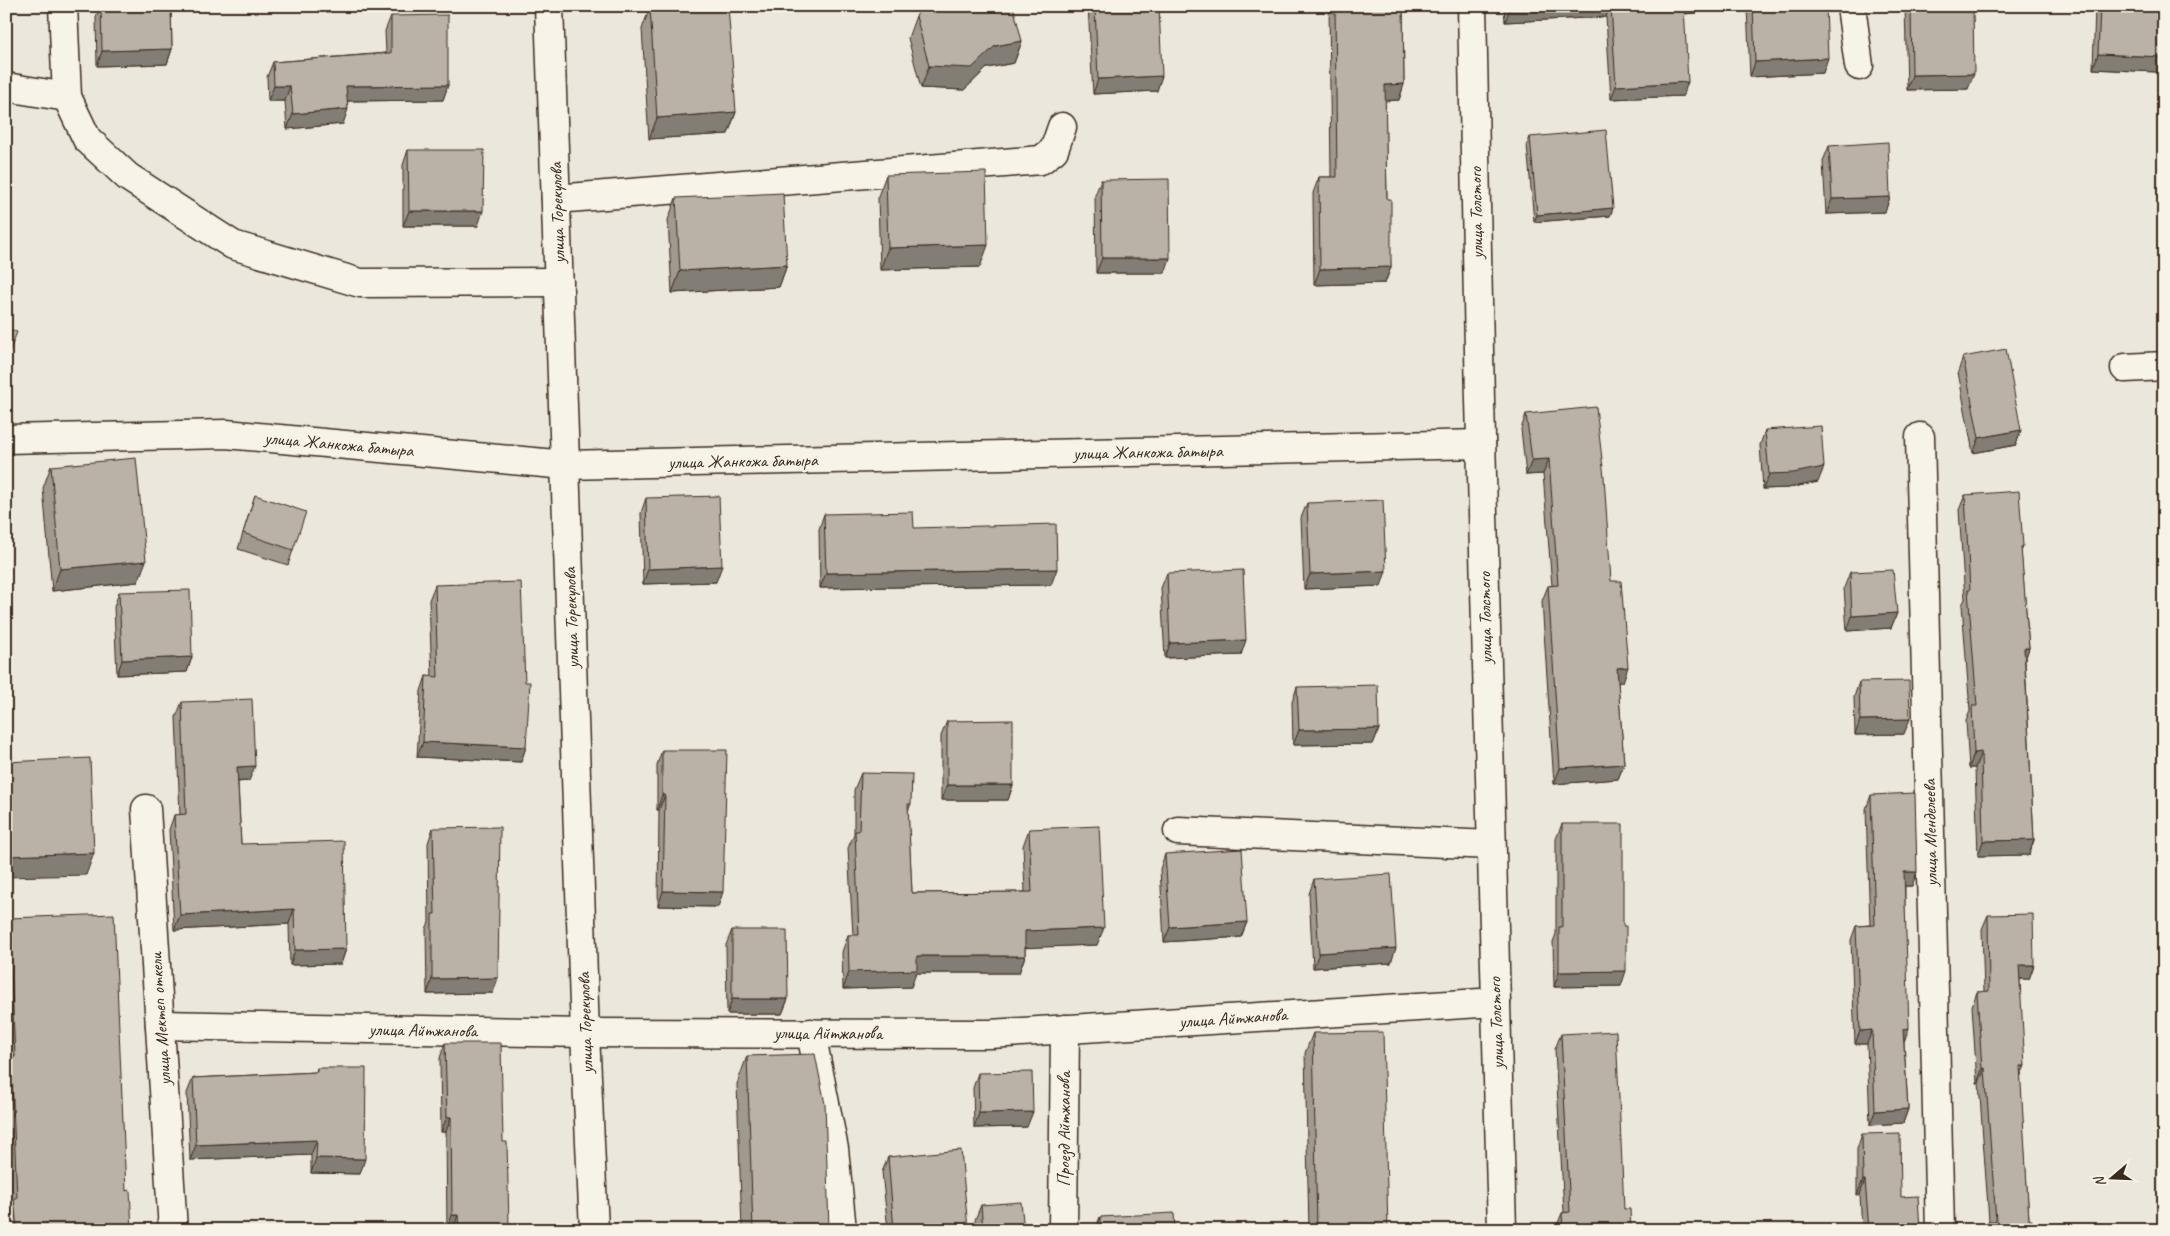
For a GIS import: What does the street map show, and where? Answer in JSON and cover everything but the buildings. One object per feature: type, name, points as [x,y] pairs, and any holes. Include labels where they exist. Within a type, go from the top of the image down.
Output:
[{"type":"street","points":[[63,6],[67,97],[87,139],[128,177],[233,245],[360,282],[560,282]]},
{"type":"street","name":"улица Торекулова","points":[[549,6],[585,1033],[594,1230]]},
{"type":"street","name":"улица Толстого","points":[[1472,6],[1481,444],[1502,1230]]},
{"type":"street","points":[[1851,6],[1859,66]]},
{"type":"street","points":[[6,87],[67,97]]},
{"type":"street","points":[[556,199],[1041,160],[1054,150],[1062,127]]},
{"type":"street","points":[[2125,368],[2164,366]]},
{"type":"street","name":"улица Жанкожа батыра","points":[[6,438],[226,434],[566,466],[1481,444]]},
{"type":"street","name":"улица Менделеева","points":[[1920,437],[1940,1230]]},
{"type":"street","name":"улица Мектеп откели","points":[[146,809],[173,1230]]},
{"type":"street","points":[[1178,831],[1491,845]]},
{"type":"street","name":"улица Айтжанова","points":[[160,1025],[585,1033],[990,1034],[1496,1002]]},
{"type":"street","name":"Проезд Айтжанова","points":[[1063,1230],[1065,1029]]},
{"type":"street","points":[[811,1033],[834,1149],[842,1230]]}]
